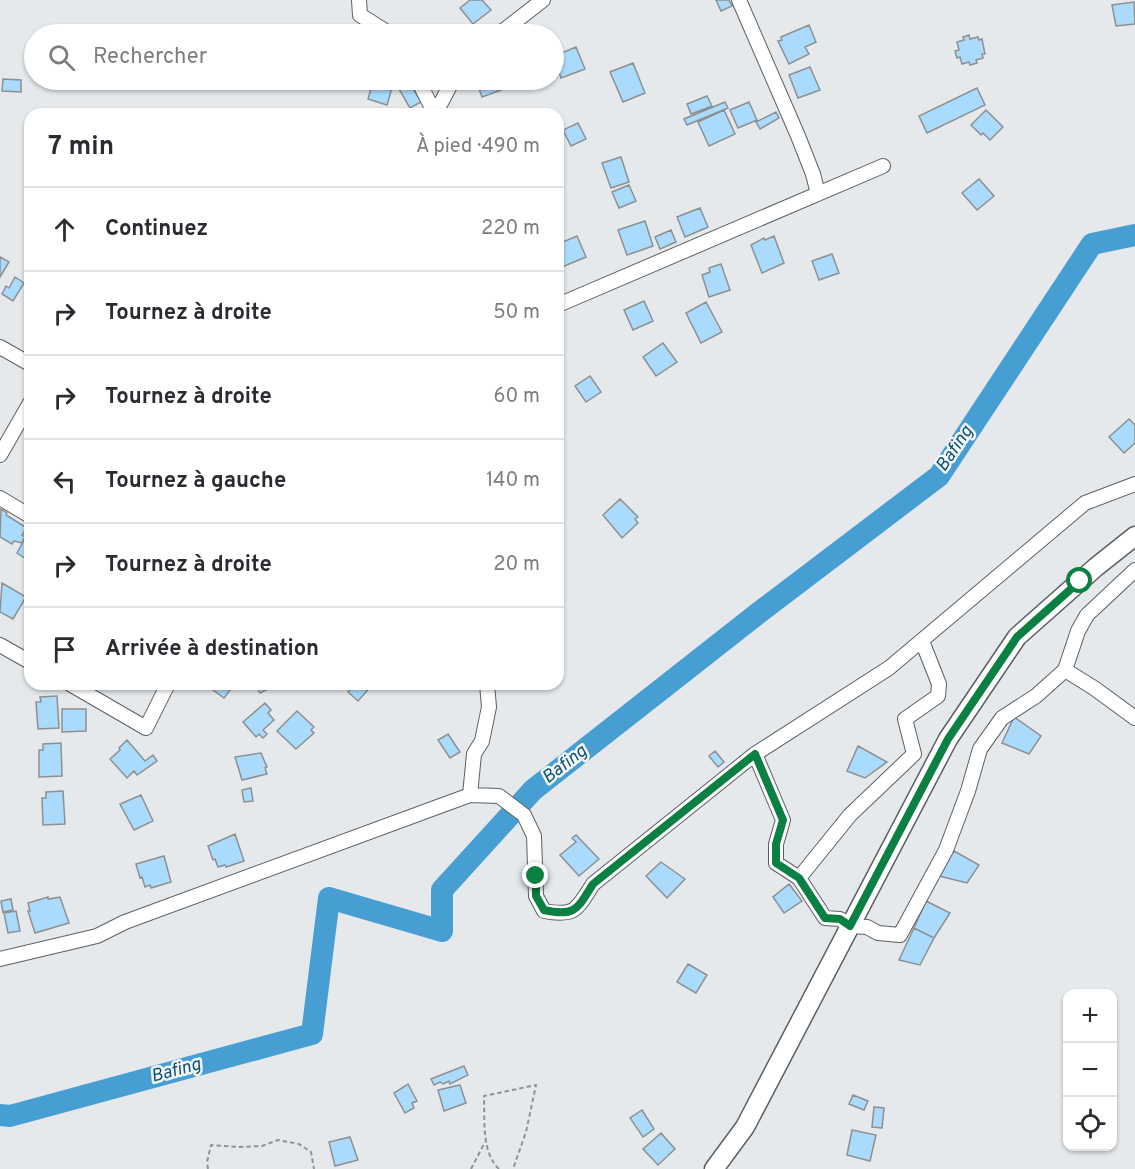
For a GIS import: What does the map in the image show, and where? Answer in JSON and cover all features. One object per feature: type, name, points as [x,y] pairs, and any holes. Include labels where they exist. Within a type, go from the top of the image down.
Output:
[{"type":"main road","points":[[714,1169],[745,1127],[948,739],[1017,637],[1096,567],[1135,536]]},
{"type":"street","points":[[359,0],[360,15],[374,24]]},
{"type":"street","points":[[512,24],[543,0]]},
{"type":"street","points":[[739,0],[798,136],[818,194]]},
{"type":"street","points":[[423,90],[432,108]]},
{"type":"street","points":[[438,108],[448,90]]},
{"type":"street","points":[[564,302],[883,166]]},
{"type":"street","points":[[0,347],[24,361]]},
{"type":"street","points":[[0,455],[24,413]]},
{"type":"street","points":[[0,959],[97,936],[136,918],[470,795],[499,796],[524,815],[534,836],[536,896],[544,910],[562,914],[578,908],[593,884],[755,754],[889,668],[1085,503],[1135,484]]},
{"type":"street","points":[[0,498],[24,512]]},
{"type":"street","points":[[755,754],[783,820],[776,844],[776,863],[799,878],[825,918],[840,919],[850,926],[867,927],[878,933],[900,935],[946,850],[968,791],[980,749],[1002,718],[1036,696],[1065,670],[1078,631],[1088,615],[1135,570]]},
{"type":"street","points":[[799,878],[850,815],[914,754],[905,719],[938,696],[939,684],[922,641]]},
{"type":"street","points":[[0,645],[24,659]]},
{"type":"street","points":[[1065,670],[1135,718]]},
{"type":"street","points":[[80,690],[146,728],[165,690]]},
{"type":"street","points":[[470,795],[474,754],[482,741],[489,707],[488,690]]},
{"type":"path","points":[[499,1169],[494,1164],[486,1141],[484,1096],[536,1085],[526,1132],[513,1169]]},
{"type":"path","points":[[208,1169],[207,1162],[211,1145],[262,1146],[278,1140],[299,1144],[311,1152],[314,1169]]},
{"type":"path","points":[[471,1169],[486,1141]]},
{"type":"building","points":[[470,0],[482,0],[491,10],[473,24],[460,8]]},
{"type":"building","points":[[716,0],[729,0],[732,6],[721,11]]},
{"type":"building","points":[[1134,2],[1135,24],[1116,26],[1112,5]]},
{"type":"building","points":[[809,25],[816,42],[805,47],[809,54],[789,64],[778,41],[782,40],[781,37]]},
{"type":"building","points":[[969,35],[970,39],[978,37],[979,40],[982,39],[985,54],[982,54],[983,58],[976,60],[977,63],[970,65],[969,62],[962,64],[955,51],[959,50],[957,42]]},
{"type":"building","points":[[576,47],[585,69],[564,77],[564,52]]},
{"type":"building","points":[[633,63],[645,93],[623,102],[610,72]]},
{"type":"building","points":[[810,67],[820,90],[798,98],[789,75]]},
{"type":"building","points":[[3,79],[21,80],[21,92],[2,91]]},
{"type":"building","points":[[977,88],[985,105],[927,133],[919,116]]},
{"type":"building","points":[[371,90],[391,90],[387,105],[368,99]]},
{"type":"building","points":[[400,90],[414,90],[421,102],[410,108]]},
{"type":"building","points":[[480,90],[501,90],[482,97]]},
{"type":"building","points":[[707,96],[712,106],[691,114],[687,104]]},
{"type":"building","points":[[725,102],[728,108],[687,125],[684,119]]},
{"type":"building","points":[[749,102],[757,120],[738,128],[730,110]]},
{"type":"building","points":[[724,110],[735,134],[709,146],[698,122]]},
{"type":"building","points":[[986,110],[1003,127],[990,140],[971,125]]},
{"type":"building","points":[[776,112],[779,118],[760,129],[756,122]]},
{"type":"building","points":[[578,123],[586,139],[571,146],[564,130]]},
{"type":"building","points":[[621,157],[629,182],[611,188],[602,163]]},
{"type":"building","points":[[979,179],[994,196],[977,210],[962,193]]},
{"type":"building","points":[[629,185],[636,201],[619,208],[612,192]]},
{"type":"building","points":[[700,208],[708,227],[685,237],[677,217]]},
{"type":"building","points":[[645,221],[653,246],[627,255],[618,230]]},
{"type":"building","points":[[671,230],[676,242],[660,249],[655,237]]},
{"type":"building","points":[[577,236],[586,257],[564,266],[564,241]]},
{"type":"building","points":[[774,236],[784,263],[762,273],[751,245]]},
{"type":"building","points":[[832,254],[839,273],[819,280],[812,261]]},
{"type":"building","points":[[0,257],[9,262],[0,277]]},
{"type":"building","points":[[721,264],[730,290],[709,297],[702,275],[710,272],[709,268]]},
{"type":"building","points":[[15,277],[24,283],[13,301],[2,294],[6,286],[9,288]]},
{"type":"building","points":[[644,301],[653,321],[633,330],[624,310]]},
{"type":"building","points":[[706,302],[722,332],[701,343],[686,313]]},
{"type":"building","points":[[663,343],[677,362],[656,376],[643,357]]},
{"type":"building","points":[[590,376],[601,392],[586,402],[575,386]]},
{"type":"building","points":[[1129,419],[1135,425],[1135,443],[1124,453],[1109,437]]},
{"type":"building","points":[[620,499],[638,517],[635,519],[638,523],[622,538],[603,515]]},
{"type":"building","points":[[1,509],[7,513],[6,515],[24,526],[22,535],[24,539],[22,543],[14,541],[12,544],[0,537]]},
{"type":"building","points":[[24,540],[24,558],[17,553]]},
{"type":"building","points":[[2,583],[24,596],[24,600],[13,619],[0,612]]},
{"type":"building","points":[[213,690],[230,690],[224,698]]},
{"type":"building","points":[[350,690],[368,690],[358,701],[348,692]]},
{"type":"building","points":[[57,696],[59,728],[38,729],[36,702],[41,702],[40,697]]},
{"type":"building","points":[[265,703],[271,710],[268,713],[274,720],[263,730],[267,734],[263,738],[259,734],[256,737],[243,722]]},
{"type":"building","points":[[62,709],[86,709],[86,731],[62,732]]},
{"type":"building","points":[[297,711],[314,727],[311,730],[314,733],[296,749],[277,731]]},
{"type":"building","points":[[1014,717],[1041,736],[1029,754],[1002,743]]},
{"type":"building","points":[[448,734],[460,752],[450,758],[438,740]]},
{"type":"building","points":[[127,740],[145,761],[153,755],[157,761],[137,775],[134,771],[127,778],[110,759]]},
{"type":"building","points":[[61,743],[62,776],[39,777],[39,750],[43,750],[43,744]]},
{"type":"building","points":[[858,746],[887,762],[865,778],[847,771]]},
{"type":"building","points":[[715,751],[724,762],[718,767],[709,756]]},
{"type":"building","points":[[261,753],[267,767],[265,768],[267,774],[242,780],[235,757]]},
{"type":"building","points":[[251,788],[253,801],[244,802],[242,790]]},
{"type":"building","points":[[63,791],[65,824],[43,825],[42,798],[46,798],[46,792]]},
{"type":"building","points":[[141,795],[153,821],[134,830],[120,804]]},
{"type":"building","points":[[235,834],[244,861],[218,867],[208,846]]},
{"type":"building","points":[[576,835],[599,859],[579,876],[560,855],[576,842],[572,838]]},
{"type":"building","points":[[954,851],[979,865],[967,883],[935,875]]},
{"type":"building","points":[[164,856],[171,882],[151,888],[150,885],[145,887],[136,864]]},
{"type":"building","points":[[661,862],[685,879],[667,898],[646,876]]},
{"type":"building","points":[[789,884],[802,901],[784,913],[773,897]]},
{"type":"building","points":[[48,897],[48,899],[60,897],[69,923],[35,933],[28,911],[30,911],[28,903]]},
{"type":"building","points":[[11,899],[13,910],[3,912],[1,901]]},
{"type":"building","points":[[926,901],[950,913],[934,938],[914,928]]},
{"type":"building","points":[[16,911],[20,931],[8,933],[4,913]]},
{"type":"building","points":[[914,928],[934,938],[920,965],[899,960]]},
{"type":"building","points":[[688,964],[707,975],[696,993],[677,982]]},
{"type":"building","points":[[464,1066],[468,1075],[450,1084],[449,1081],[434,1085],[431,1079]]},
{"type":"building","points":[[408,1084],[417,1101],[412,1103],[414,1108],[405,1113],[394,1093]]},
{"type":"building","points":[[460,1085],[466,1103],[444,1111],[438,1090]]},
{"type":"building","points":[[853,1095],[868,1101],[864,1110],[849,1104]]},
{"type":"building","points":[[874,1107],[884,1108],[882,1128],[872,1127]]},
{"type":"building","points":[[642,1110],[654,1129],[643,1137],[630,1118]]},
{"type":"building","points":[[852,1130],[876,1135],[870,1161],[847,1155]]},
{"type":"building","points":[[661,1133],[675,1149],[658,1165],[643,1149]]},
{"type":"building","points":[[350,1137],[358,1160],[335,1166],[329,1142]]},
{"type":"waterway","name":"Bafing","points":[[0,1115],[10,1116],[312,1034],[329,898],[442,931],[442,890],[533,790],[761,611],[939,476],[1092,244],[1135,235]]},
{"type":"route","points":[[536,876],[536,896],[544,910],[562,914],[578,908],[593,884],[755,754],[783,820],[776,844],[776,863],[799,878],[825,918],[840,919],[850,926],[948,739],[1017,637],[1080,581]]}]
